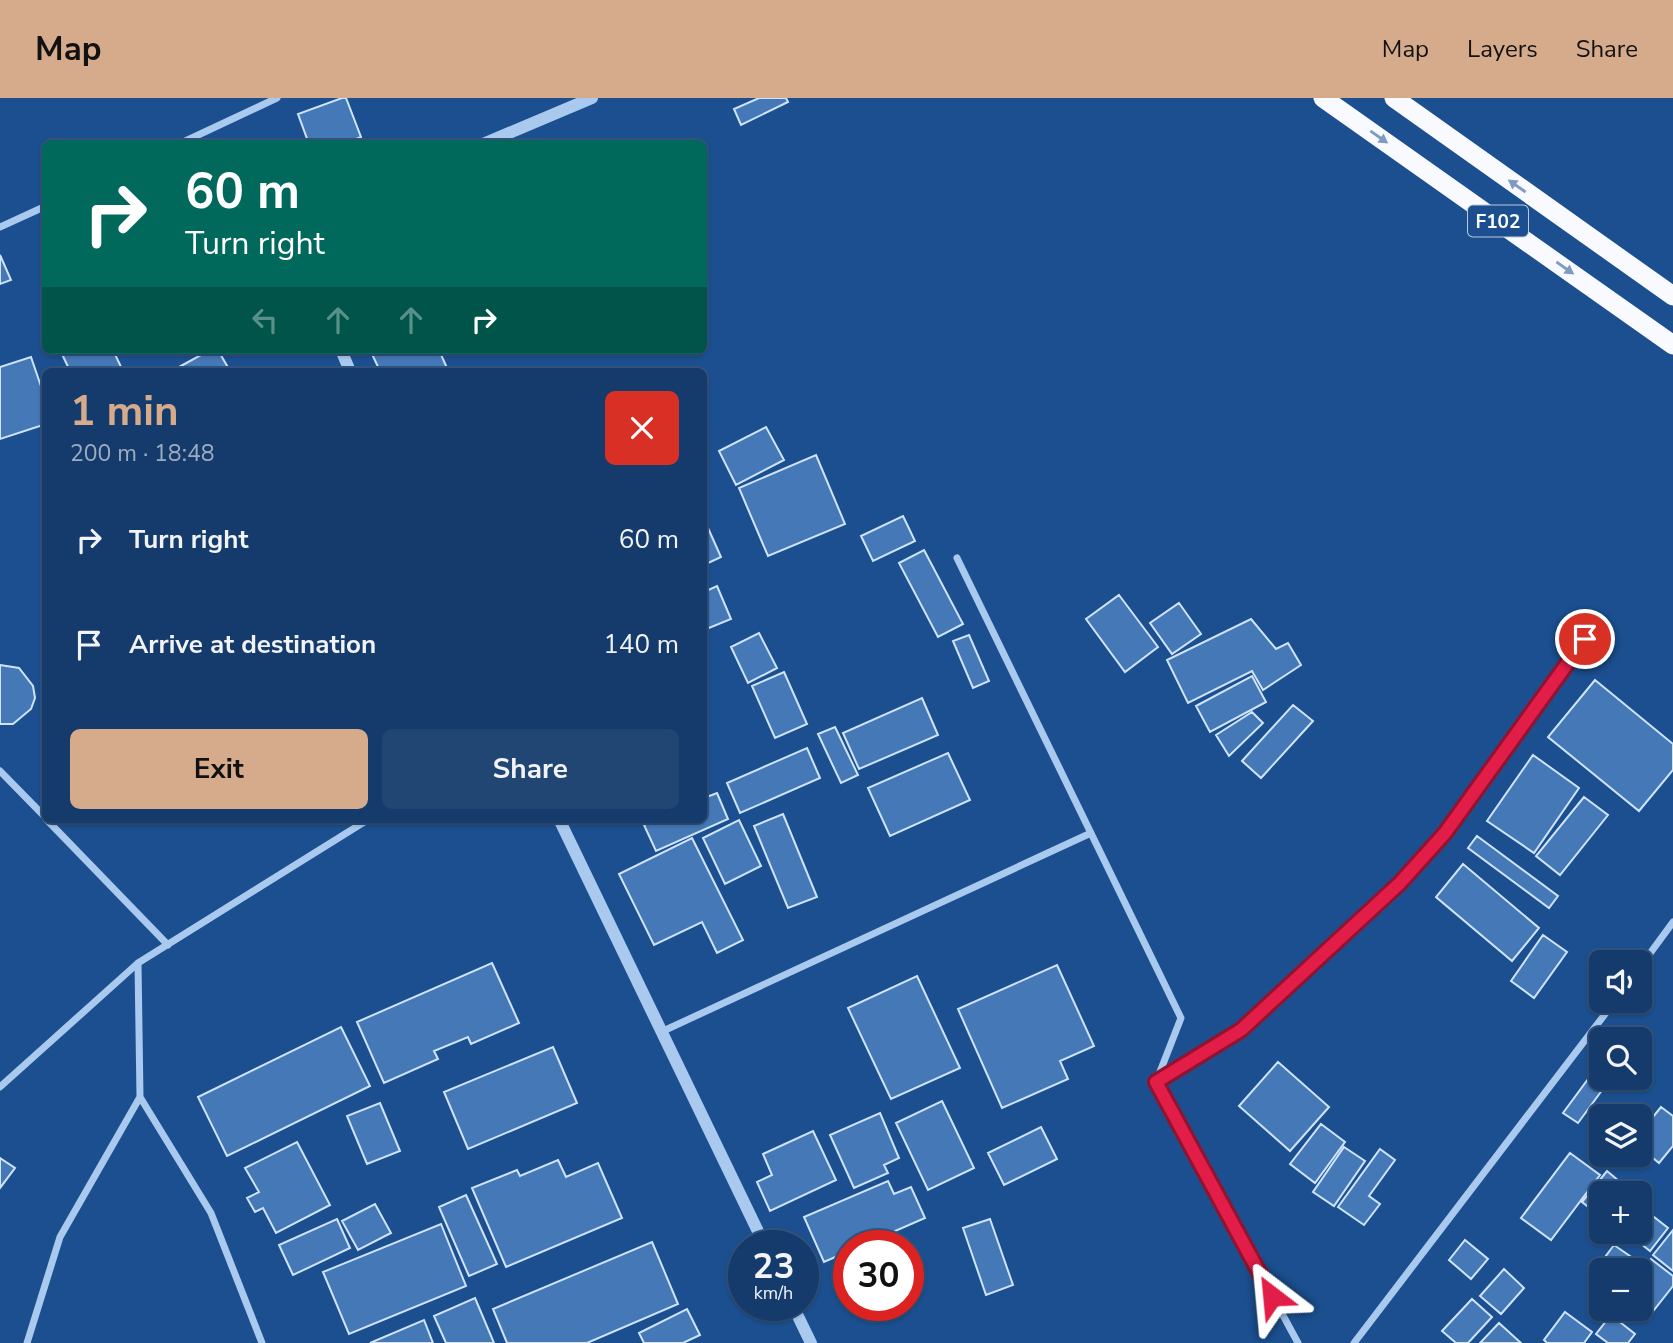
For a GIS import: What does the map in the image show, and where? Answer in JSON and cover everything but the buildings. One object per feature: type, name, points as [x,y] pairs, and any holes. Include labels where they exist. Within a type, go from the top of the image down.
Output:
[{"type":"highway","name":"F102","points":[[1323,98],[1673,345]]},
{"type":"highway","name":"F102","points":[[1394,98],[1673,296]]},
{"type":"street","points":[[187,140],[276,98]]},
{"type":"street","points":[[492,140],[592,98]]},
{"type":"street","points":[[0,227],[42,208]]},
{"type":"street","points":[[957,558],[1181,1018],[1156,1082],[1298,1343]]},
{"type":"street","points":[[1156,1082],[1241,1030],[1400,883],[1445,833],[1585,639]]},
{"type":"street","points":[[0,771],[42,815]]},
{"type":"street","points":[[50,823],[168,945]]},
{"type":"street","points":[[0,1087],[138,963],[363,823]]},
{"type":"street","points":[[561,823],[757,1230]]},
{"type":"street","points":[[661,1032],[1091,833]]},
{"type":"street","points":[[1652,951],[1673,922]]},
{"type":"street","points":[[27,1343],[60,1237],[140,1097],[138,963]]},
{"type":"street","points":[[1354,1343],[1606,1013]]},
{"type":"street","points":[[140,1097],[211,1213],[262,1343]]},
{"type":"street","points":[[800,1321],[811,1343]]},
{"type":"route","points":[[1272,1296],[1156,1082],[1241,1030],[1400,883],[1445,833],[1585,639]]}]
